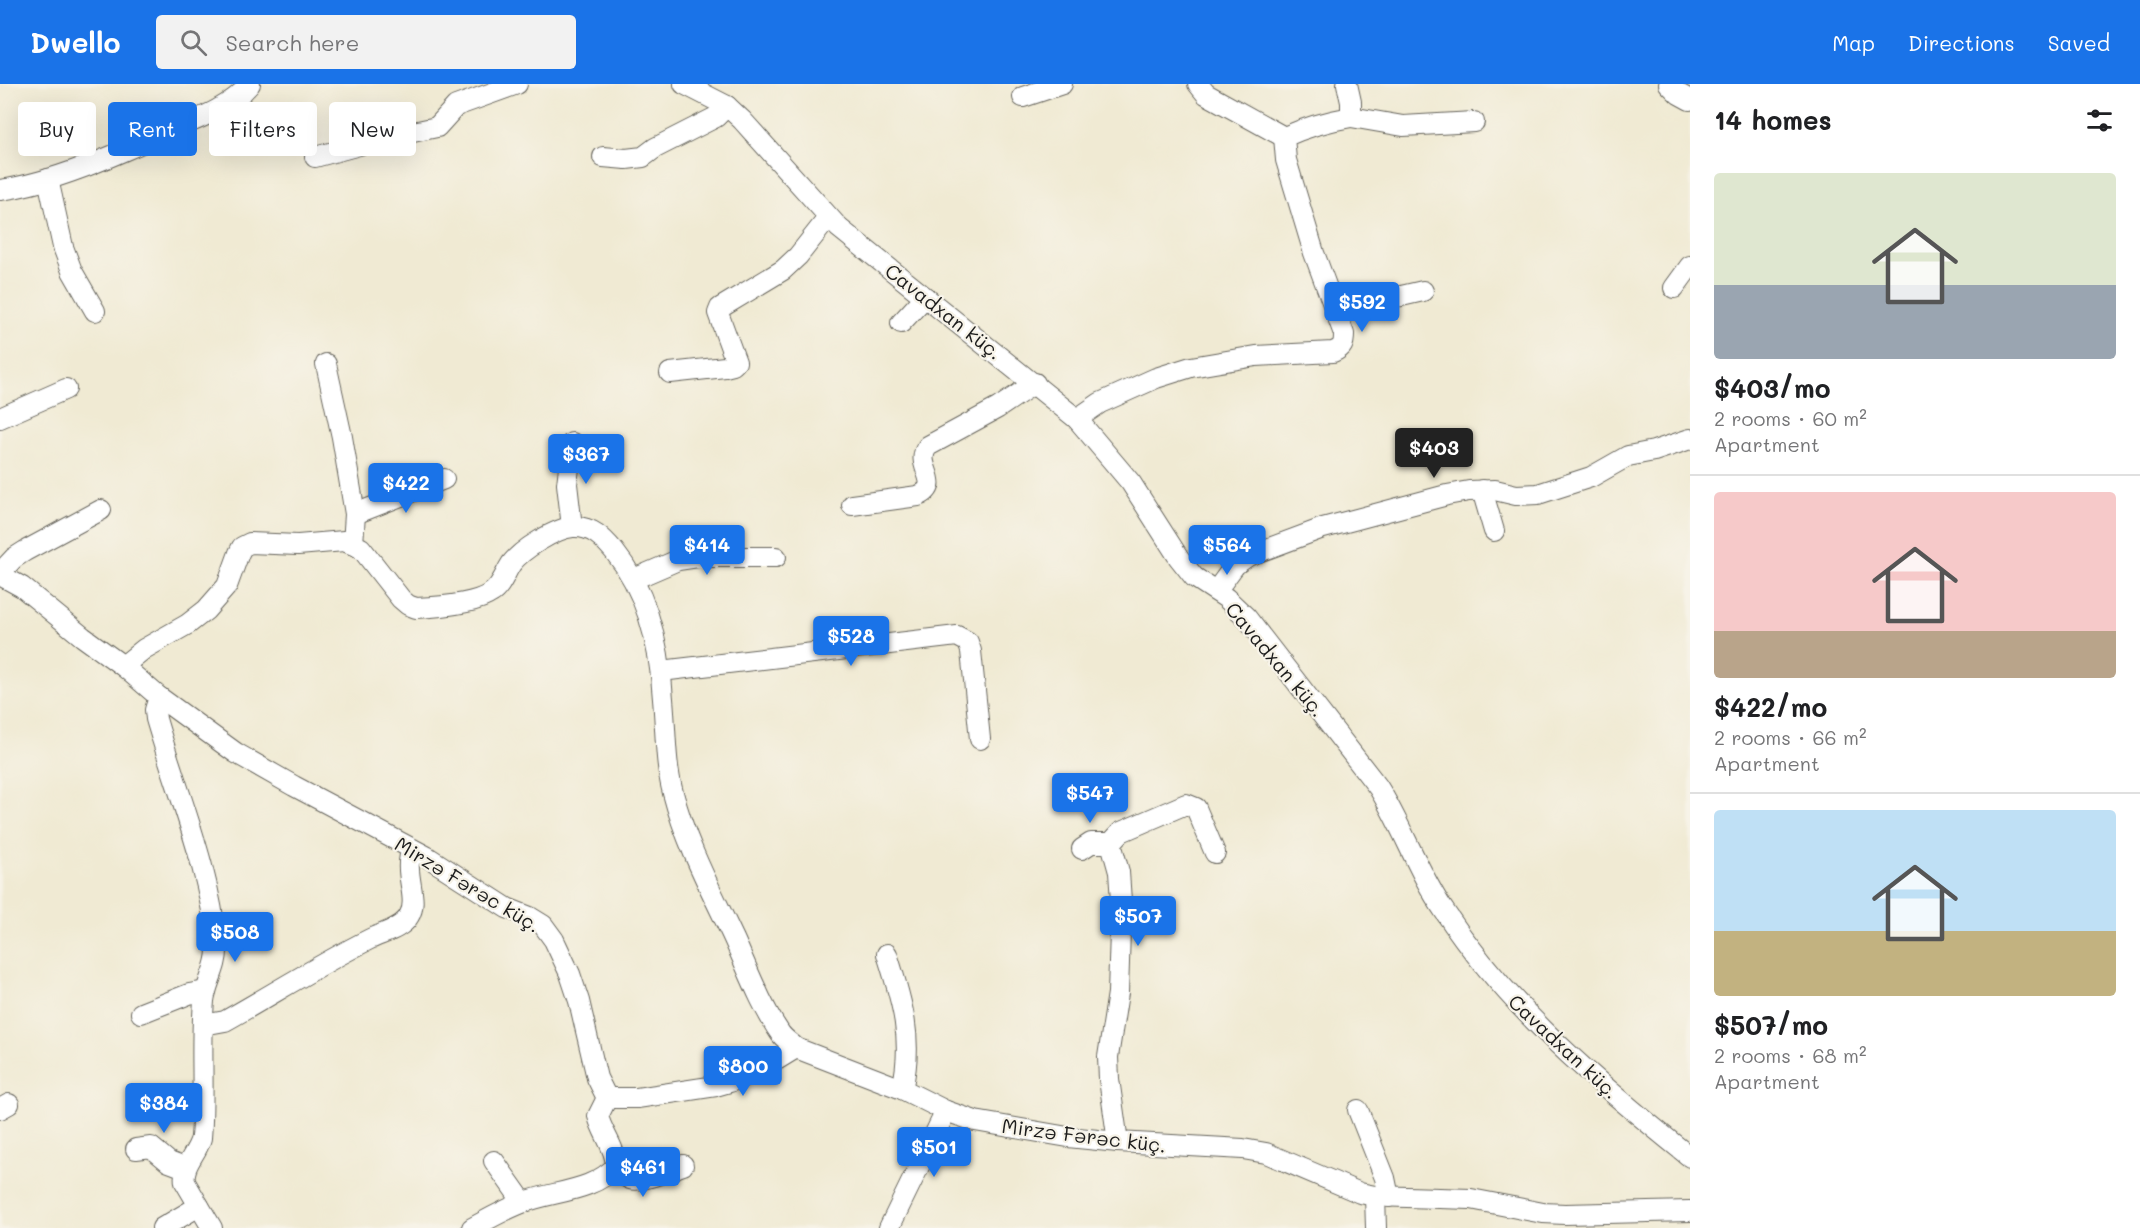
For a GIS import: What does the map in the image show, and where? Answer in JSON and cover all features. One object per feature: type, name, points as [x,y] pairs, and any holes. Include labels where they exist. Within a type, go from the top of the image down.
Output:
[{"type":"street","points":[[0,190],[48,179],[132,147],[217,110],[250,84]]},
{"type":"street","points":[[315,157],[437,127],[456,106],[517,84]]},
{"type":"street","name":"Cavadxan küç.","points":[[684,84],[726,106],[742,120],[828,218],[1077,419],[1131,483],[1187,569],[1204,585],[1235,604],[1246,616],[1378,787],[1443,910],[1485,967],[1516,1004],[1554,1041],[1690,1157]]},
{"type":"street","points":[[1023,98],[1062,84]]},
{"type":"street","points":[[1198,84],[1206,94],[1284,137],[1325,122],[1351,117],[1403,126],[1474,122]]},
{"type":"street","points":[[1347,84],[1351,117]]},
{"type":"street","points":[[1669,84],[1679,94],[1690,100]]},
{"type":"street","points":[[603,157],[634,159],[643,157],[655,148],[716,117],[726,106]]},
{"type":"street","points":[[1077,419],[1100,403],[1156,378],[1191,367],[1256,356],[1334,352],[1341,348],[1344,342],[1336,311],[1314,253],[1286,160],[1284,137]]},
{"type":"street","points":[[48,179],[63,247],[72,271],[95,311]]},
{"type":"street","points":[[670,373],[733,365],[736,362],[718,313],[720,308],[783,270],[798,256],[828,218]]},
{"type":"street","points":[[1674,288],[1690,266]]},
{"type":"street","points":[[1336,311],[1423,291]]},
{"type":"street","points":[[901,323],[925,297]]},
{"type":"street","points":[[326,364],[339,417],[355,514],[353,544]]},
{"type":"street","points":[[852,505],[918,496],[925,493],[930,483],[922,458],[928,446],[998,408],[1035,383]]},
{"type":"street","points":[[0,418],[66,389]]},
{"type":"street","points":[[1216,591],[1235,565],[1259,550],[1323,528],[1446,495],[1482,490],[1495,490],[1516,495],[1538,494],[1591,477],[1628,456],[1654,451],[1690,439]]},
{"type":"street","points":[[572,443],[567,484],[572,527]]},
{"type":"street","points":[[355,514],[444,478]]},
{"type":"street","points":[[1482,490],[1494,531]]},
{"type":"street","points":[[0,574],[14,558],[25,550],[101,510]]},
{"type":"street","points":[[123,666],[144,648],[188,624],[206,610],[227,586],[242,547],[250,543],[298,545],[331,541],[353,544],[361,548],[401,599],[408,605],[426,607],[476,599],[490,594],[496,589],[512,562],[522,553],[538,542],[572,527],[592,531],[602,537],[634,579],[644,603],[657,648],[661,670],[669,771],[679,813],[706,880],[760,996],[781,1035],[796,1048],[765,1067],[716,1086],[637,1098],[607,1098],[598,1116],[612,1149],[616,1166],[625,1176],[632,1180],[639,1180],[683,1165]]},
{"type":"street","points":[[634,579],[678,560],[698,557],[776,557]]},
{"type":"street","name":"Mirzə Fərəc küç.","points":[[0,574],[22,587],[159,697],[236,753],[412,849],[507,908],[537,921],[549,932],[570,974],[579,1001],[597,1078],[607,1098]]},
{"type":"street","points":[[661,670],[957,636],[968,642],[971,651],[980,739]]},
{"type":"street","points":[[159,697],[155,710],[156,719],[197,844],[209,897],[217,949],[215,967],[206,991],[203,1025],[201,1138],[195,1154],[185,1168],[185,1182],[212,1228]]},
{"type":"street","points":[[1082,849],[1091,843],[1111,843],[1121,832],[1186,804],[1196,808],[1215,853]]},
{"type":"street","points":[[1111,843],[1119,872],[1121,901],[1118,993],[1108,1057],[1118,1142]]},
{"type":"street","points":[[203,1025],[225,1021],[370,939],[405,922],[412,909],[408,869],[408,859],[412,849]]},
{"type":"street","points":[[887,954],[903,1005],[907,1035],[908,1061],[902,1089]]},
{"type":"street","points":[[141,1013],[189,994],[206,991]]},
{"type":"street","name":"Mirzə Fərəc küç.","points":[[796,1048],[902,1089],[946,1111],[975,1121],[1030,1132],[1118,1142],[1243,1149],[1266,1153],[1360,1193],[1382,1197],[1471,1199],[1521,1219],[1564,1214],[1690,1211]]},
{"type":"street","points":[[1358,1110],[1385,1178],[1376,1228]]},
{"type":"street","points":[[889,1228],[946,1111]]},
{"type":"street","points":[[136,1149],[151,1147],[169,1162],[185,1168]]},
{"type":"street","points":[[494,1161],[523,1202]]},
{"type":"street","points":[[472,1228],[523,1202],[591,1183],[609,1174],[616,1166]]},
{"type":"street","points":[[162,1228],[199,1206]]}]
